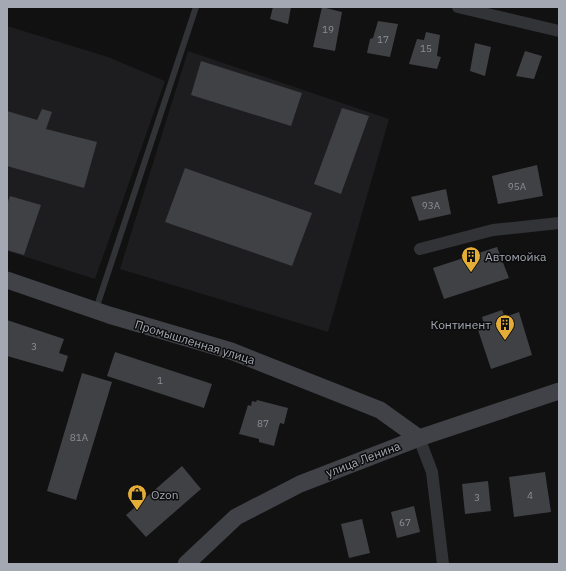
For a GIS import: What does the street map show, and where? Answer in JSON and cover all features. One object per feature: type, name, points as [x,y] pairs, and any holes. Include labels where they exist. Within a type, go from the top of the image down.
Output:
[{"type":"street","points":[[458,7],[559,31]]},
{"type":"street","points":[[420,249],[493,230],[559,223]]},
{"type":"street","name":"Промышленная улица","points":[[7,280],[96,311],[231,351],[380,410],[420,438]]},
{"type":"street","name":"улица Ленина","points":[[186,564],[236,516],[300,484],[420,438],[559,391]]},
{"type":"street","points":[[420,438],[432,472],[443,564]]},
{"type":"lane","points":[[96,311],[196,7]]},
{"type":"shaded area","points":[[7,26],[108,57],[165,81],[95,279],[7,251]]},
{"type":"shaded area","points":[[188,51],[389,119],[328,332],[120,269]]},
{"type":"building","points":[[273,7],[291,7],[288,24],[270,19]]},
{"type":"building","points":[[322,7],[342,12],[335,51],[313,47]]},
{"type":"building","points":[[378,21],[398,24],[390,57],[367,53],[370,39],[373,38]]},
{"type":"building","points":[[426,32],[440,35],[437,56],[441,57],[437,69],[409,64],[417,39],[424,40]]},
{"type":"building","points":[[475,43],[491,47],[485,76],[470,71]]},
{"type":"building","points":[[525,51],[542,56],[534,79],[516,76]]},
{"type":"building","points":[[201,61],[302,93],[291,126],[191,95]]},
{"type":"building","points":[[342,108],[369,116],[341,194],[314,184]]},
{"type":"building","points":[[42,109],[52,112],[46,129],[97,142],[84,188],[7,166],[7,111],[37,120]]},
{"type":"building","points":[[537,165],[543,196],[498,204],[492,176]]},
{"type":"building","points":[[185,168],[312,213],[292,266],[165,222]]},
{"type":"building","points":[[446,189],[451,214],[419,221],[411,197]]},
{"type":"building","points":[[10,196],[41,205],[24,255],[7,250],[7,204]]},
{"type":"building","name":"Автомойка","points":[[497,247],[509,278],[444,299],[433,268]]},
{"type":"building","name":"Континент","points":[[502,310],[505,317],[519,312],[532,355],[491,369],[477,327],[484,324],[482,317]]},
{"type":"building","points":[[7,320],[64,339],[59,353],[68,356],[63,372],[7,356]]},
{"type":"building","points":[[115,352],[212,384],[204,408],[107,376]]},
{"type":"building","points":[[82,373],[112,382],[76,500],[47,491]]},
{"type":"building","points":[[257,400],[288,408],[284,424],[280,423],[274,446],[259,442],[259,439],[239,434],[248,405],[251,406],[252,401],[256,402]]},
{"type":"building","points":[[182,466],[201,489],[146,537],[126,515]]},
{"type":"building","points":[[545,472],[551,512],[514,517],[509,477]]},
{"type":"building","points":[[488,481],[491,511],[465,514],[462,484]]},
{"type":"building","points":[[414,506],[420,532],[397,538],[391,512]]},
{"type":"building","points":[[362,519],[370,553],[349,558],[341,524]]},
{"type":"place","name":"Автомойка","points":[[471,273]]},
{"type":"place","name":"Континент","points":[[505,341]]},
{"type":"place","name":"Ozon","points":[[137,511]]}]
